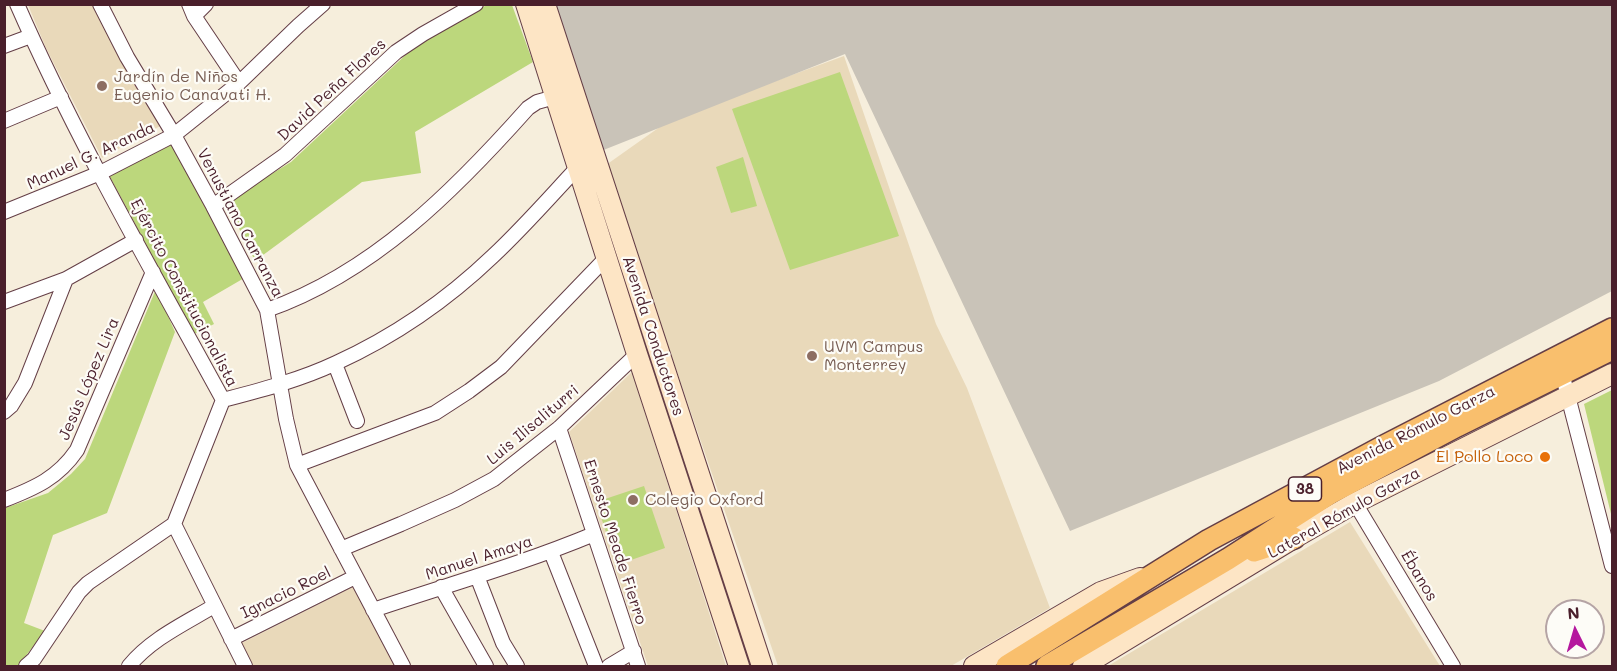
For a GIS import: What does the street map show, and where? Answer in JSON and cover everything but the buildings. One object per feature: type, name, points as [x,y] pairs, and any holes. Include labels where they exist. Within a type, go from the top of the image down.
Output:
[{"type":"main road","name":"Avenida Conductores","points":[[526,4],[564,94],[714,515],[762,666]]},
{"type":"main road","name":"Avenida Conductores","points":[[545,4],[578,167],[739,666]]},
{"type":"main road","name":"Avenida Rómulo Garza","points":[[1007,666],[1209,540],[1372,452],[1612,329]]},
{"type":"main road","name":"Avenida Rómulo Garza","points":[[1047,666],[1228,559],[1331,493],[1457,426],[1612,349]]},
{"type":"main road","name":"Lateral Rómulo Garza","points":[[1083,666],[1355,503],[1612,374]]},
{"type":"main road","points":[[1228,559],[1294,538]]},
{"type":"main road","points":[[974,666],[1101,592],[1154,574]]},
{"type":"street","name":"Ejército Constitucionalista","points":[[17,4],[100,173],[223,400],[174,524]]},
{"type":"street","name":"Venustiano Carranza","points":[[100,4],[127,57],[213,206],[267,310],[286,419],[297,465],[403,666]]},
{"type":"street","points":[[206,4],[192,10],[239,83]]},
{"type":"street","name":"Manuel G. Aranda","points":[[4,212],[100,173],[174,135],[239,83],[323,4]]},
{"type":"street","name":"David Peña Flores","points":[[213,206],[285,155],[396,52],[476,4]]},
{"type":"street","points":[[4,46],[31,36]]},
{"type":"street","points":[[267,310],[328,284],[400,234],[441,198],[528,108],[537,102],[564,94]]},
{"type":"street","points":[[4,122],[61,97]]},
{"type":"street","points":[[223,400],[281,384],[335,364],[396,331],[443,298],[493,256],[578,167]]},
{"type":"street","points":[[4,302],[66,279],[136,240]]},
{"type":"street","points":[[297,465],[435,412],[469,391],[501,367],[607,257]]},
{"type":"street","name":"Jesús López Lira","points":[[4,500],[41,485],[64,468],[77,450],[153,272]]},
{"type":"street","points":[[4,412],[25,383],[66,279]]},
{"type":"street","name":"Luis Ilisaliturri","points":[[341,549],[434,510],[494,479],[559,428],[637,354]]},
{"type":"street","points":[[335,364],[357,421]]},
{"type":"street","points":[[1562,373],[1608,528],[1612,566]]},
{"type":"street","name":"Ernesto Meade Fierro","points":[[559,428],[638,666]]},
{"type":"street","name":"Ébanos","points":[[1355,503],[1453,666]]},
{"type":"street","points":[[27,666],[79,592],[88,583],[174,524],[245,666]]},
{"type":"street","name":"Manuel Amaya","points":[[373,610],[551,552],[594,534]]},
{"type":"street","points":[[551,552],[596,666]]},
{"type":"street","points":[[477,576],[503,643],[517,666]]},
{"type":"street","name":"Ignacio Roel","points":[[231,639],[355,577]]},
{"type":"street","points":[[441,587],[482,660],[503,643]]},
{"type":"street","points":[[129,666],[157,640],[214,606]]},
{"type":"street","points":[[609,666],[634,651]]},
{"type":"shaded area","name":"Jardín de Niños Eugenio Canavati H.","points":[[28,5],[94,5],[125,65],[162,125],[102,158],[46,48]]},
{"type":"shaded area","points":[[554,5],[1612,5],[1612,291],[1439,381],[1070,531],[845,54],[601,151]]},
{"type":"shaded area","name":"UVM Campus Monterrey","points":[[844,56],[936,324],[967,388],[1050,608],[951,666],[778,666],[606,165],[671,119]]},
{"type":"shaded area","name":"Colegio Oxford","points":[[632,372],[726,666],[648,666],[569,432]]},
{"type":"shaded area","points":[[1350,522],[1440,666],[1108,666]]},
{"type":"shaded area","points":[[353,587],[395,666],[253,666],[240,644]]},
{"type":"green space","points":[[487,5],[512,5],[533,62],[415,132],[421,173],[362,182],[255,261],[226,202],[291,162],[427,35]]},
{"type":"green space","points":[[840,72],[899,236],[790,270],[732,109]]},
{"type":"green space","points":[[177,142],[246,277],[203,302],[214,324],[194,334],[109,175]]},
{"type":"green space","points":[[743,157],[757,206],[731,213],[716,167]]},
{"type":"green space","points":[[156,289],[175,332],[107,513],[53,535],[24,623],[45,631],[18,666],[5,666],[5,508],[48,493],[85,459]]},
{"type":"green space","points":[[1612,390],[1612,518],[1584,404]]},
{"type":"green space","points":[[644,486],[665,548],[617,565],[596,502]]},
{"type":"place","name":"Jardín de Niños Eugenio Canavati H.","points":[[102,86]]},
{"type":"place","name":"UVM Campus Monterrey","points":[[812,356]]},
{"type":"place","name":"El Pollo Loco","points":[[1545,457]]},
{"type":"place","name":"Colegio Oxford","points":[[633,500]]}]
